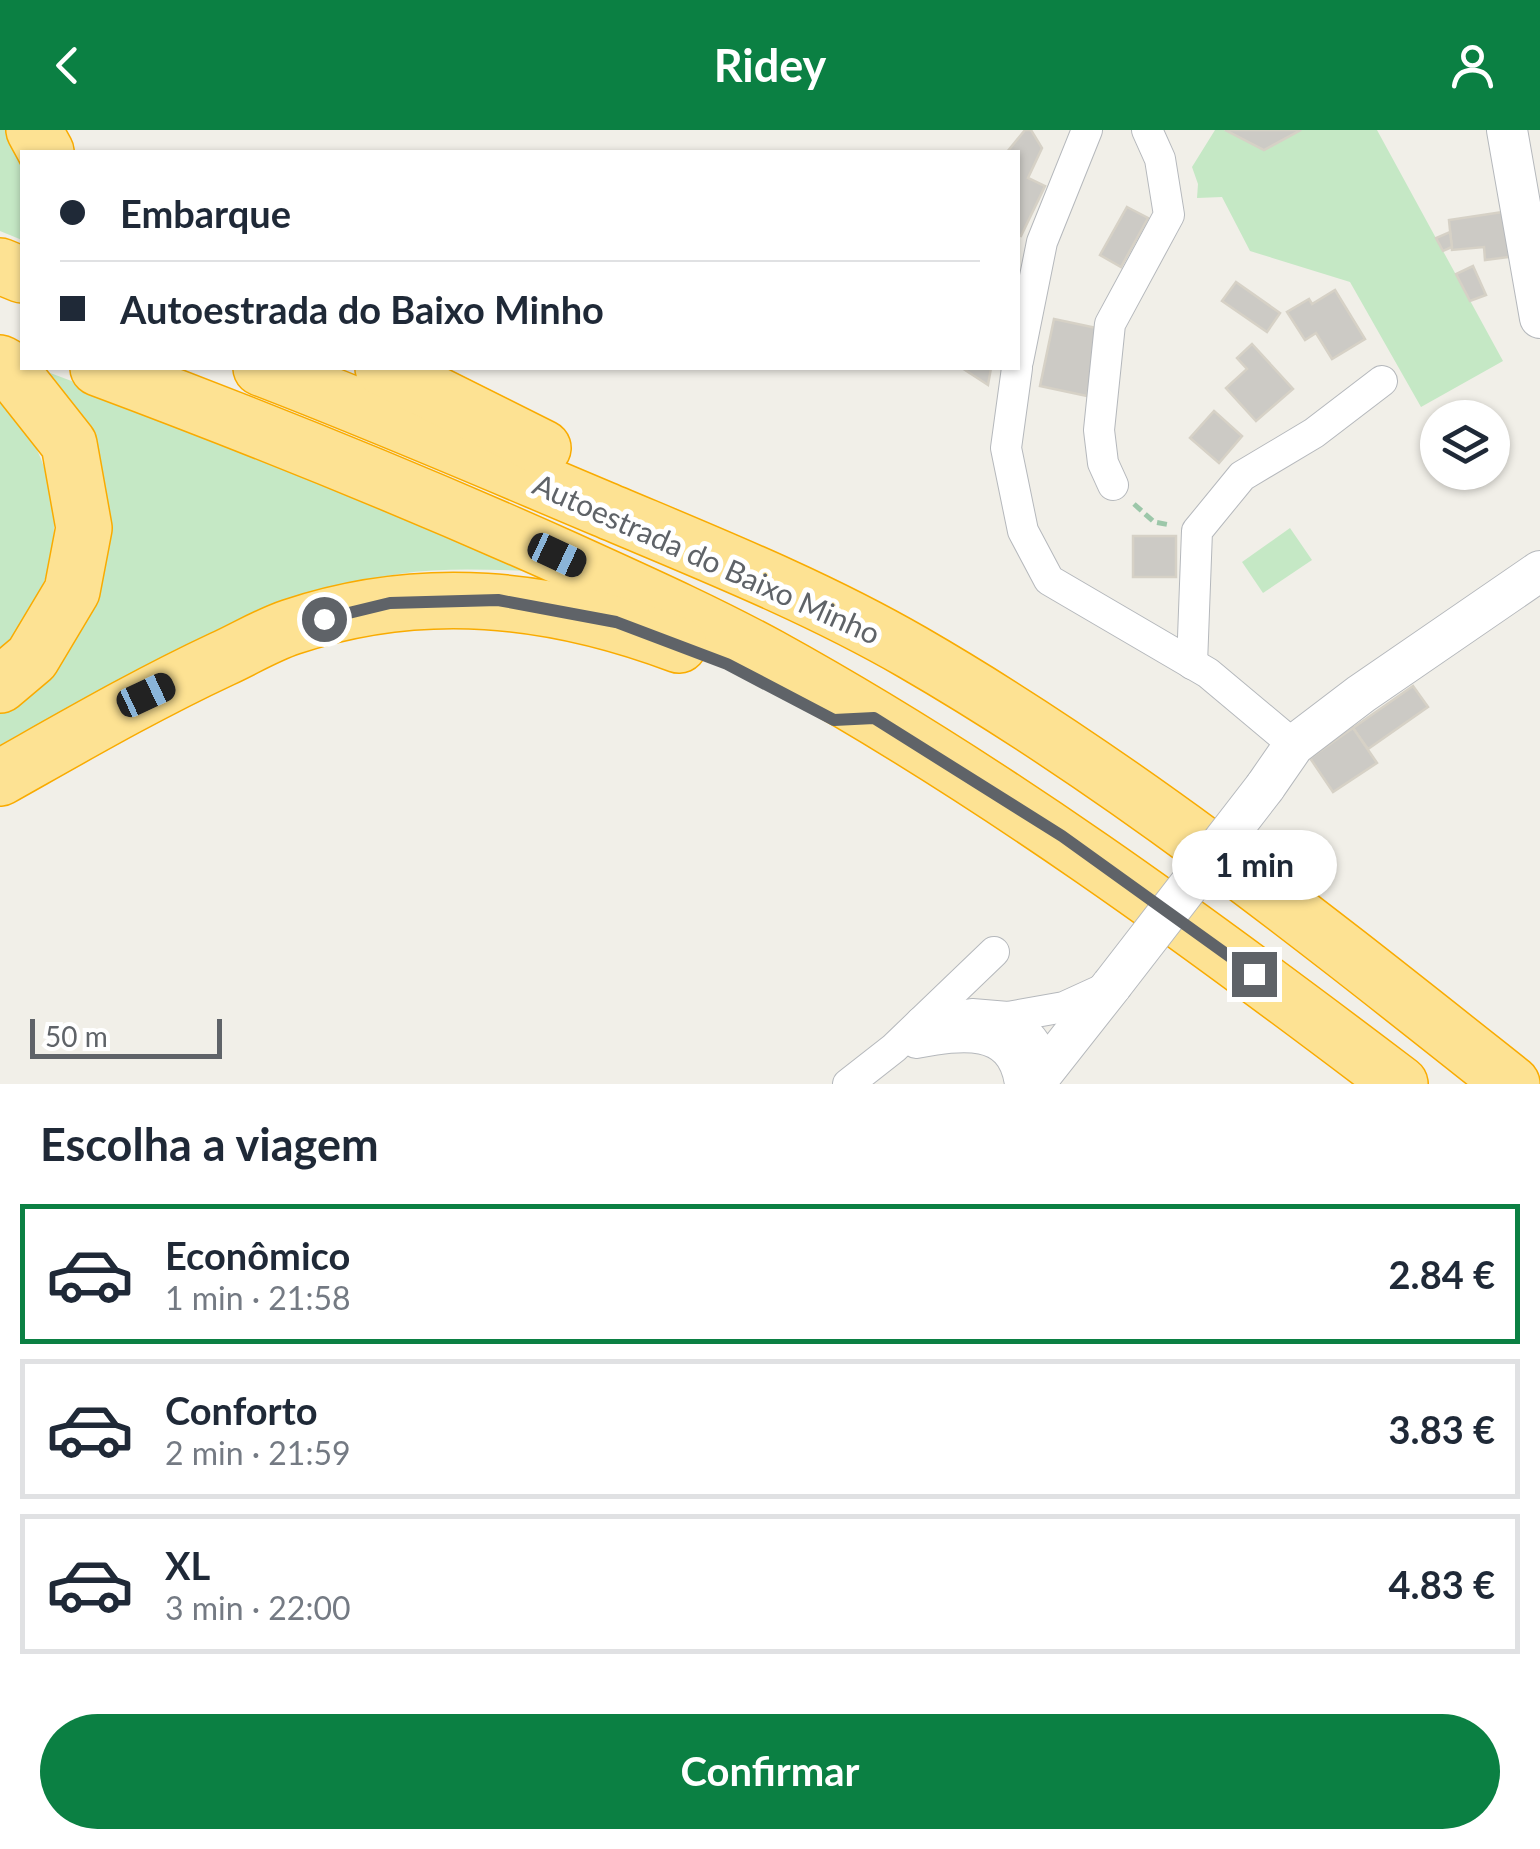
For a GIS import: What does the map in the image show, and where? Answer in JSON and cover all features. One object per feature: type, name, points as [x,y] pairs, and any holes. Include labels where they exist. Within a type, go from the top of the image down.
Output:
[{"type":"highway","points":[[0,363],[10,368],[70,444],[84,528],[72,591],[32,658],[0,685]]},
{"type":"highway","name":"Autoestrada do Baixo Minho","points":[[103,370],[462,512],[768,656],[1077,846],[1196,929],[1400,1084]]},
{"type":"highway","name":"Autoestrada do Baixo Minho","points":[[266,370],[740,567],[828,606],[911,652],[1015,715],[1291,909],[1512,1084]]},
{"type":"highway","points":[[386,370],[705,528],[740,567]]},
{"type":"highway","points":[[0,778],[146,695],[290,628],[390,603],[498,600],[616,622],[727,664],[834,720],[874,718]]},
{"type":"street","points":[[1020,349],[1042,242],[1087,130]]},
{"type":"street","points":[[1113,485],[1103,463],[1099,430],[1110,324],[1169,216],[1160,158],[1147,130]]},
{"type":"street","points":[[1507,130],[1540,314]]},
{"type":"street","points":[[1016,370],[1006,448],[1023,531],[1049,580],[1192,664],[1294,745]]},
{"type":"street","points":[[1192,664],[1198,531],[1242,476],[1314,433],[1382,381]]},
{"type":"street","points":[[1034,1078],[1112,985],[1294,745],[1540,571]]},
{"type":"street","points":[[848,1084],[894,1048],[994,952]]},
{"type":"street","points":[[921,1022],[972,1014],[1008,1017],[1064,1007],[1112,985]]},
{"type":"street","points":[[1008,1017],[1026,1029],[1040,1046],[1034,1078]]},
{"type":"street","points":[[894,1048],[948,1038],[987,1038],[1001,1046],[1018,1071],[1034,1078]]},
{"type":"path","points":[[1113,485],[1154,522],[1198,531]]},
{"type":"green space","points":[[0,130],[18,130],[22,150],[20,239],[0,231]]},
{"type":"green space","points":[[1215,130],[1224,130],[1264,150],[1301,130],[1377,130],[1503,361],[1433,400],[1420,400],[1420,405],[1350,282],[1250,251],[1222,197],[1197,198],[1198,184],[1192,167]]},
{"type":"green space","points":[[37,370],[356,488],[536,571],[399,574],[294,600],[193,642],[0,745],[0,703],[73,618]]},
{"type":"green space","points":[[0,394],[40,457],[54,523],[51,556],[41,589],[24,621],[0,652]]},
{"type":"green space","points":[[1290,528],[1312,560],[1263,593],[1242,562]]},
{"type":"building","points":[[1025,130],[1031,130],[1042,148],[1028,178],[1045,186],[1021,236],[1020,150],[1009,150]]},
{"type":"building","points":[[1225,130],[1301,130],[1264,150]]},
{"type":"building","points":[[1127,207],[1148,218],[1121,267],[1100,255]]},
{"type":"building","points":[[1503,212],[1509,257],[1485,260],[1484,247],[1452,250],[1449,220]]},
{"type":"building","points":[[1450,232],[1452,247],[1443,251],[1436,238]]},
{"type":"building","points":[[1473,266],[1486,295],[1470,301],[1456,274]]},
{"type":"building","points":[[1236,282],[1280,313],[1267,332],[1222,301]]},
{"type":"building","points":[[1335,290],[1365,339],[1332,359],[1316,333],[1305,340],[1287,312],[1309,299],[1312,304]]},
{"type":"building","points":[[1054,319],[1101,329],[1087,396],[1040,386]]},
{"type":"building","points":[[1252,344],[1293,389],[1256,421],[1226,388],[1247,369],[1237,358]]},
{"type":"building","points":[[965,370],[991,370],[988,385]]},
{"type":"building","points":[[1214,411],[1242,436],[1219,463],[1190,438]]},
{"type":"building","points":[[1133,536],[1176,536],[1176,577],[1133,577]]},
{"type":"building","points":[[1413,686],[1428,707],[1368,749],[1353,728]]},
{"type":"building","points":[[1353,728],[1377,763],[1333,792],[1310,758]]},
{"type":"route","points":[[324,619],[390,603],[498,600],[616,622],[727,664],[834,720],[874,718],[1062,836],[1254,974]]}]
